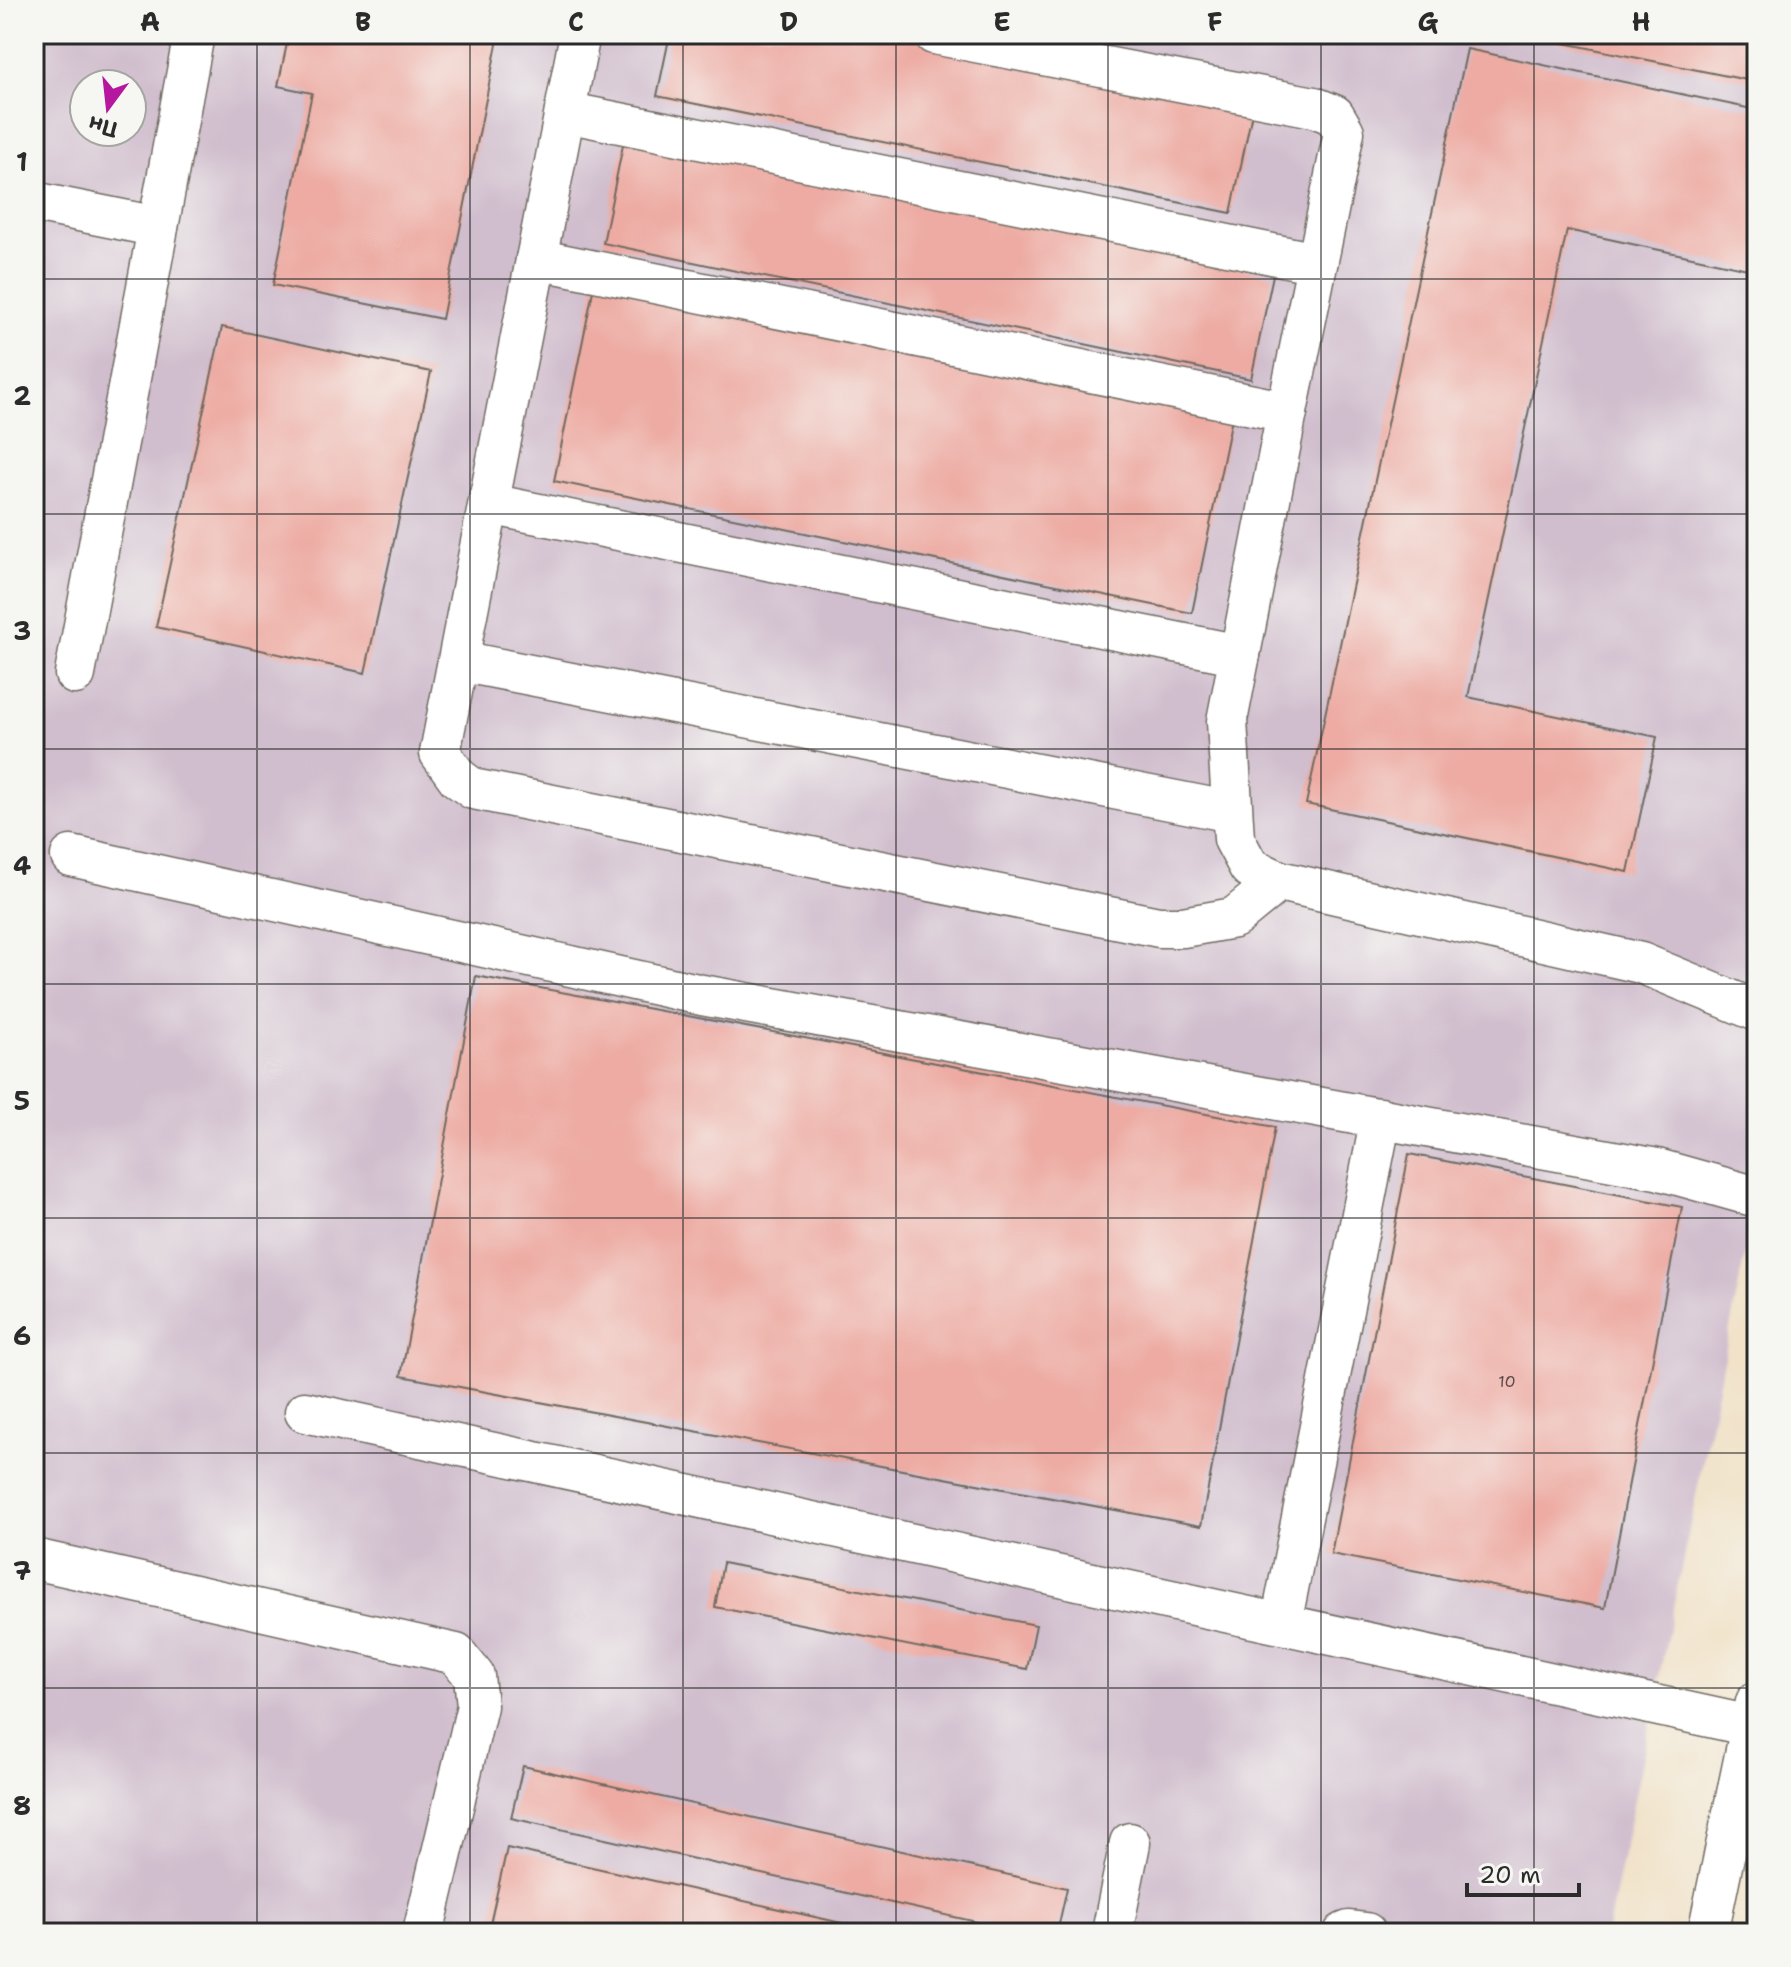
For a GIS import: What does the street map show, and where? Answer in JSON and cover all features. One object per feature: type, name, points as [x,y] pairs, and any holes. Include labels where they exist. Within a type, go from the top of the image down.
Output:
[{"type":"street","points":[[75,674],[194,34]]},
{"type":"street","points":[[580,34],[440,753],[458,778],[473,789],[1159,927],[1183,927],[1234,918],[1279,881]]},
{"type":"street","points":[[934,34],[1314,107],[1334,115],[1344,132],[1227,721],[1234,839],[1249,867],[1279,881],[1641,963],[1757,1011]]},
{"type":"street","points":[[565,112],[1317,263]]},
{"type":"street","points":[[34,202],[158,227]]},
{"type":"street","points":[[536,259],[1287,412]]},
{"type":"street","points":[[489,504],[1240,655]]},
{"type":"street","points":[[459,661],[1232,812]]},
{"type":"street","points":[[71,856],[702,995],[1657,1169],[1757,1197]]},
{"type":"street","points":[[1281,1624],[1381,1118]]},
{"type":"street","points":[[305,1412],[1281,1624],[1754,1713],[1708,1933]]},
{"type":"street","points":[[34,1559],[456,1654],[474,1676],[477,1706],[423,1933]]},
{"type":"street","points":[[1112,1933],[1130,1843]]},
{"type":"street","points":[[1344,1933],[1366,1933]]},
{"type":"shaded area","points":[[34,34],[1757,34],[1757,1195],[1607,1933],[34,1933]]},
{"type":"building","points":[[289,34],[499,34],[442,319],[273,285],[312,93],[278,86]]},
{"type":"building","points":[[670,34],[887,34],[1253,108],[1231,213],[657,96]]},
{"type":"building","points":[[1757,34],[1757,82],[1524,35]]},
{"type":"building","points":[[1467,49],[1757,110],[1757,271],[1567,230],[1468,697],[1657,737],[1628,872],[1306,804]]},
{"type":"building","points":[[624,140],[1273,275],[1251,379],[603,243]]},
{"type":"building","points":[[595,281],[1233,413],[1192,613],[554,481]]},
{"type":"building","points":[[222,327],[431,372],[365,673],[156,627]]},
{"type":"building","points":[[476,976],[1275,1127],[1201,1526],[401,1376]]},
{"type":"building","points":[[1409,1154],[1682,1207],[1605,1608],[1331,1554]]},
{"type":"building","points":[[723,1563],[1036,1625],[1027,1669],[715,1607]]},
{"type":"building","points":[[523,1766],[1067,1888],[1057,1933],[1026,1933],[511,1818]]},
{"type":"building","points":[[507,1848],[882,1932],[882,1933],[488,1933]]}]
